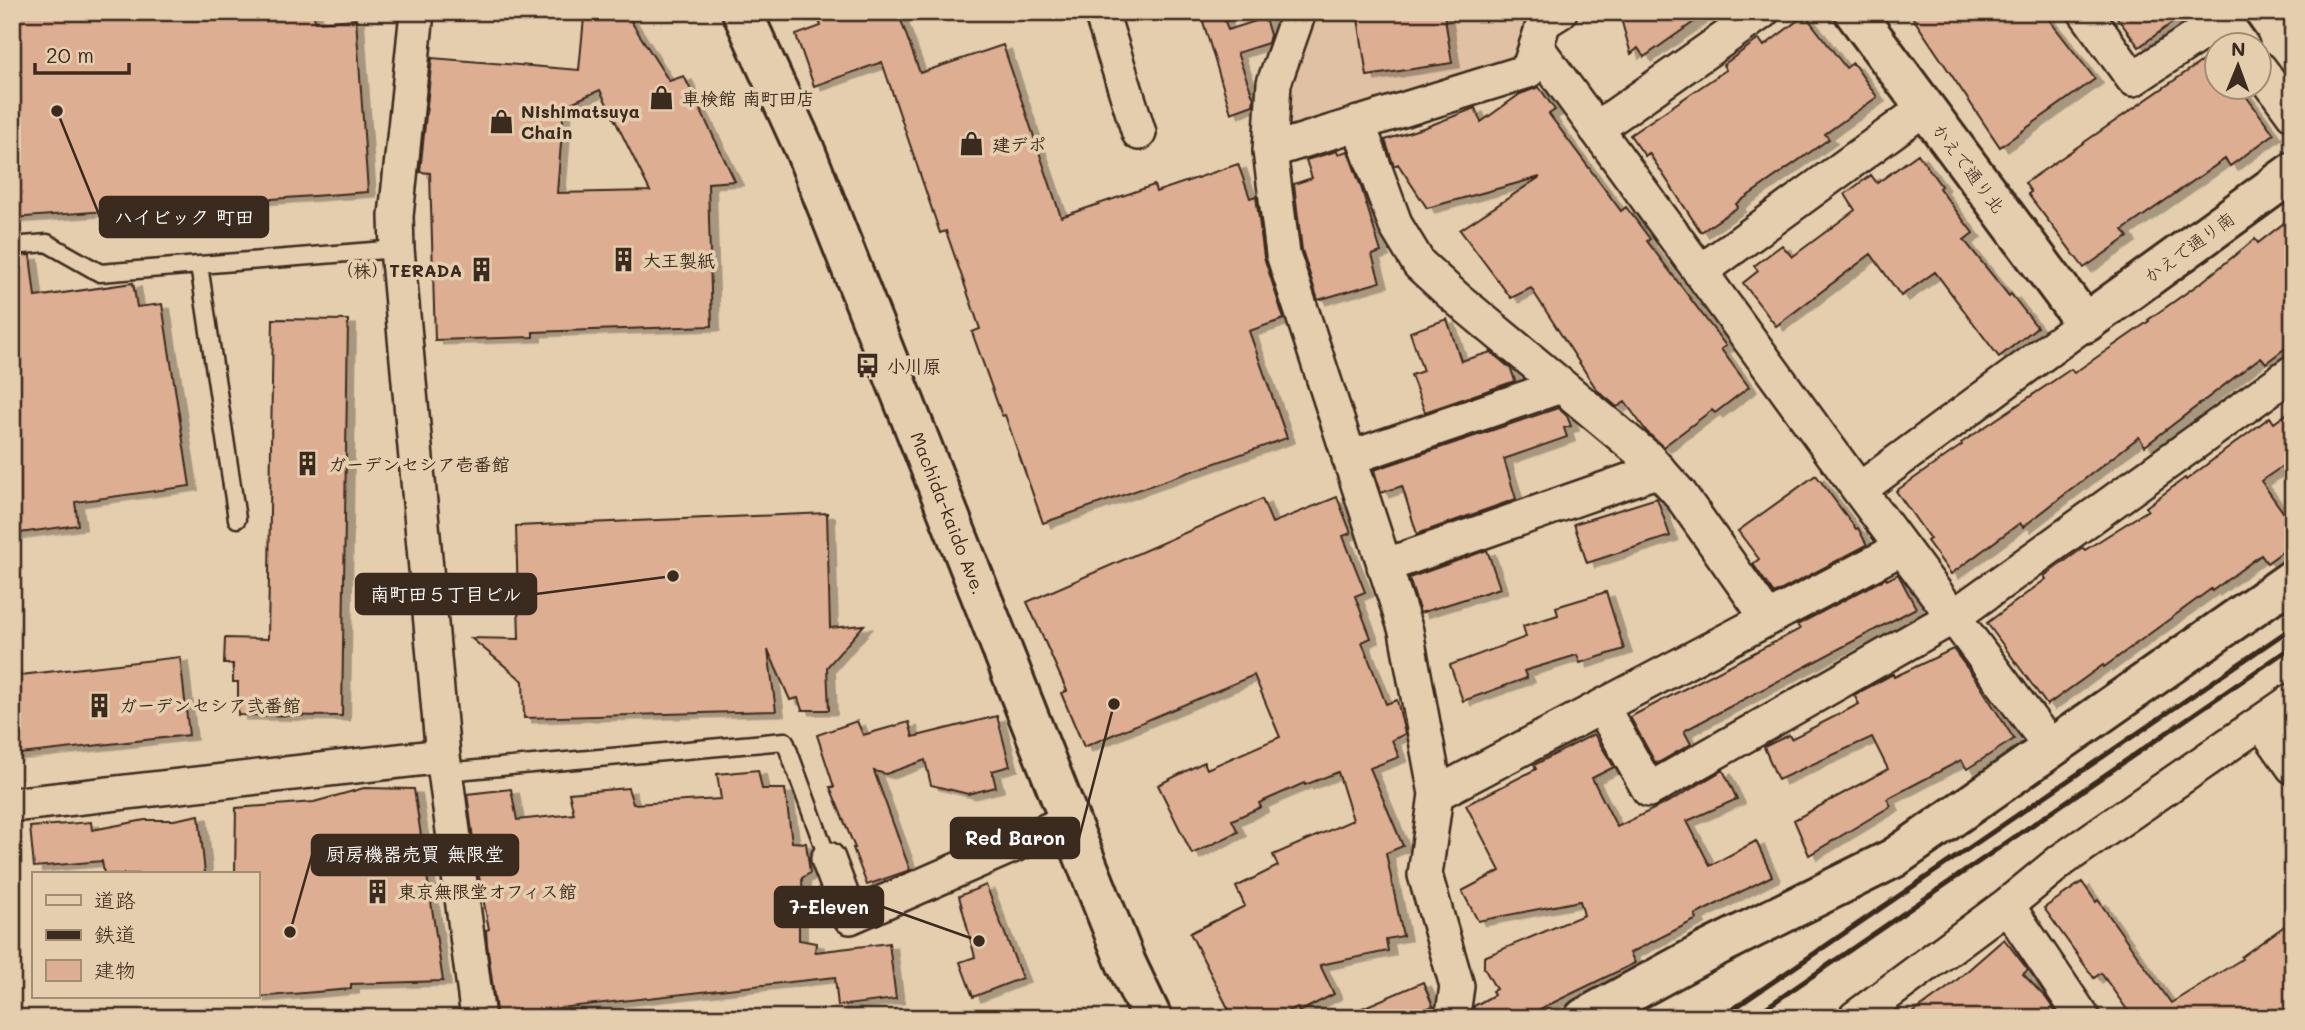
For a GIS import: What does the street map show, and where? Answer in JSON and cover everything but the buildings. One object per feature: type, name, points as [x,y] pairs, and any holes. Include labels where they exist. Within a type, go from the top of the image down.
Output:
[{"type":"street","points":[[417,12],[396,216],[397,249],[444,764],[478,1018]]},
{"type":"street","name":"Machida-kaido Ave.","points":[[743,12],[804,148],[1126,963],[1152,1018]]},
{"type":"street","points":[[1101,12],[1139,132]]},
{"type":"street","points":[[1299,12],[1274,83],[1270,151],[1283,254],[1406,631],[1436,794],[1426,875],[1457,986],[1452,1017]]},
{"type":"street","points":[[1270,151],[1528,71],[1544,22],[1560,12]]},
{"type":"street","points":[[1596,129],[1762,12]]},
{"type":"street","name":"かえで通り北","points":[[1854,12],[2085,323]]},
{"type":"street","points":[[2085,12],[2133,79],[2221,16],[2232,32]]},
{"type":"street","points":[[1536,46],[1859,490],[2052,749]]},
{"type":"street","points":[[2274,89],[2293,114]]},
{"type":"street","points":[[1700,272],[1925,108]]},
{"type":"street","points":[[1357,123],[1396,226],[1419,264],[1647,457],[1680,494],[1768,619]]},
{"type":"street","name":"かえで通り南","points":[[2085,323],[2293,172]]},
{"type":"street","points":[[1859,490],[2085,323]]},
{"type":"street","points":[[1602,707],[1649,790],[1953,617],[2293,372]]},
{"type":"street","points":[[1349,458],[1561,386]]},
{"type":"street","points":[[1384,566],[1659,470]]},
{"type":"street","points":[[1436,794],[1902,548]]},
{"type":"street","points":[[1584,1018],[1707,951],[1894,858],[2293,579]]},
{"type":"street","points":[[1855,1018],[2007,905],[2062,860],[2293,700]]},
{"type":"street","points":[[2262,723],[2293,767]]},
{"type":"street","points":[[12,805],[444,764]]},
{"type":"street","points":[[828,859],[850,917],[1070,820]]},
{"type":"street","points":[[2007,905],[2082,1018]]},
{"type":"lane","points":[[12,246],[47,243],[100,273],[397,249]]},
{"type":"lane","points":[[199,265],[237,519]]},
{"type":"lane","points":[[444,764],[785,741],[828,859]]},
{"type":"shaded area","points":[[1315,12],[1529,12],[1515,59],[1289,137],[1288,88]]},
{"type":"railway","points":[[1720,1018],[2293,627]]},
{"type":"railway","points":[[1751,1018],[2293,646]]},
{"type":"place","name":"車検館 南町田店","points":[[662,98]]},
{"type":"place","name":"ハイビック 町田","points":[[57,111]]},
{"type":"place","name":"Nishimatsuya Chain","points":[[501,121]]},
{"type":"place","name":"建デポ","points":[[972,144]]},
{"type":"place","name":"大王製紙","points":[[623,260]]},
{"type":"place","name":"（株）TERADA","points":[[482,270]]},
{"type":"place","name":"小川原","points":[[867,366]]},
{"type":"place","name":"ガーデンセシア壱番館","points":[[308,464]]},
{"type":"place","name":"南町田５丁目ビル","points":[[673,576]]},
{"type":"place","name":"Red Baron","points":[[1114,704]]},
{"type":"place","name":"ガーデンセシア弐番館","points":[[99,705]]},
{"type":"place","name":"東京無限堂オフィス館","points":[[378,891]]},
{"type":"place","name":"厨房機器売買 無限堂","points":[[290,932]]},
{"type":"place","name":"7-Eleven","points":[[979,941]]}]
